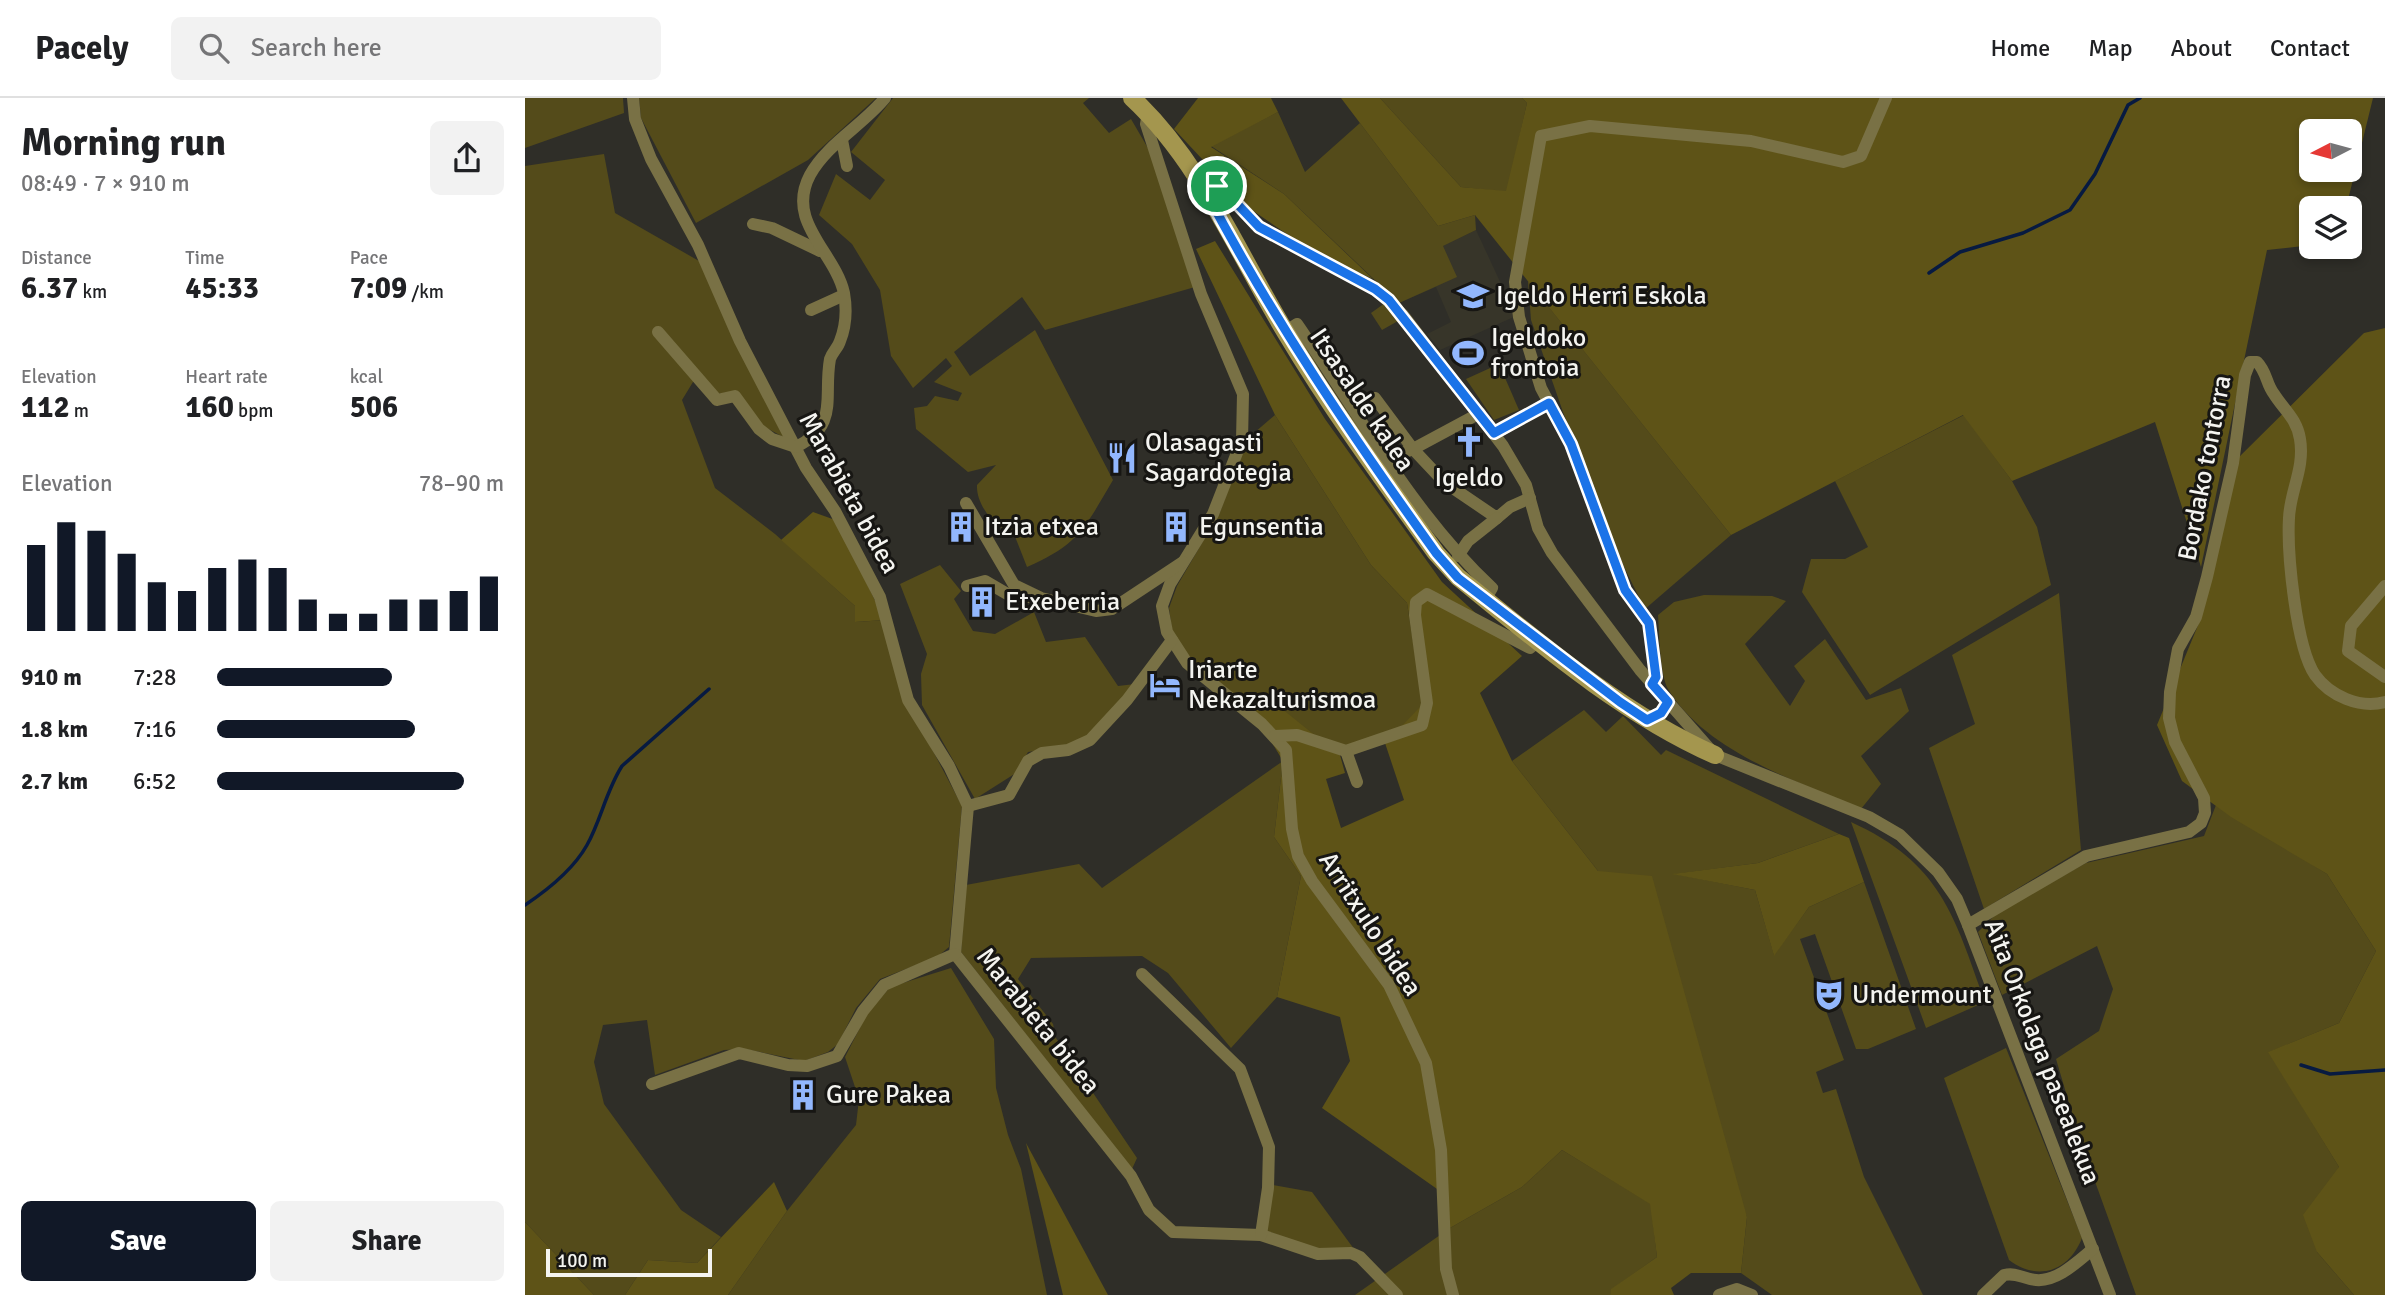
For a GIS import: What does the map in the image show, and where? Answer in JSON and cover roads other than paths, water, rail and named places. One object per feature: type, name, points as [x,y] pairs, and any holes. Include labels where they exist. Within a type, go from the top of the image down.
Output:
[{"type":"street","name":"Marabieta bidea","points":[[633,98],[635,119],[651,159],[698,245],[740,341],[880,597],[908,699],[949,766],[968,806],[955,954],[1131,1175],[1149,1210],[1173,1232],[1261,1235],[1318,1254],[1351,1253],[1360,1257],[1397,1295]]},
{"type":"street","points":[[658,332],[717,400],[735,396],[759,429],[772,439],[796,447],[820,429],[827,417],[830,359],[840,344],[846,320],[844,295],[839,279],[810,232],[803,200],[811,174],[885,98]]},
{"type":"street","name":"Itsasalde kalea","points":[[1132,98],[1148,114],[1205,190],[1315,381],[1436,553],[1458,578],[1647,720],[1715,755]]},
{"type":"street","points":[[1652,684],[1656,677],[1649,623],[1625,590],[1571,444],[1541,388],[1519,317],[1515,282],[1541,136],[1590,125],[1751,141],[1843,162],[1854,161],[1866,147],[1886,98]]},
{"type":"street","name":"Arritxulo bidea","points":[[1148,114],[1146,124],[1201,294],[1243,394],[1242,440],[1213,514],[1170,584],[1162,606],[1167,632],[1187,663],[1275,736],[1286,750],[1292,829],[1298,856],[1312,881],[1389,985],[1426,1063],[1441,1150],[1446,1269],[1453,1295]]},
{"type":"street","points":[[842,140],[848,166]]},
{"type":"street","name":"Aita Orkolaga pasealekua","points":[[1205,190],[1212,185],[1224,190],[1259,227],[1375,289],[1389,300],[1494,433],[1521,475],[1538,528],[1552,553],[1652,684],[1715,755],[1869,817],[1900,835],[1938,873],[1957,899],[1968,925],[2111,1295]]},
{"type":"street","points":[[753,223],[772,228],[822,251]]},
{"type":"street","points":[[811,310],[844,295]]},
{"type":"street","points":[[1285,332],[1297,324],[1416,502],[1458,556],[1492,587],[1485,600]]},
{"type":"street","name":"Bordako tontorra","points":[[1968,925],[2086,856],[2189,832],[2201,823],[2205,813],[2204,798],[2175,742],[2169,718],[2170,692],[2178,649],[2196,617],[2207,577],[2233,463],[2245,375],[2250,362],[2257,362],[2265,369],[2273,393],[2290,412],[2300,439],[2300,473],[2289,516],[2290,557],[2302,637],[2315,674],[2344,700],[2375,705],[2385,702]]},
{"type":"street","points":[[1357,411],[1375,398],[1408,451],[1444,482],[1497,518]]},
{"type":"street","points":[[1494,433],[1549,403]]},
{"type":"street","points":[[1408,451],[1480,412]]},
{"type":"street","points":[[1458,556],[1468,541],[1510,507],[1529,498]]},
{"type":"street","points":[[966,503],[1014,585],[1041,598]]},
{"type":"street","points":[[967,586],[985,580],[1009,595],[1041,598],[1096,611],[1112,609],[1183,562]]},
{"type":"street","points":[[2385,586],[2351,626],[2348,651],[2385,677]]},
{"type":"street","points":[[1275,736],[1297,735],[1346,751],[1422,725],[1427,703],[1415,615],[1416,602],[1427,594],[1530,648],[1539,640]]},
{"type":"street","points":[[968,806],[1009,794],[1027,761],[1042,753],[1068,750],[1090,740],[1127,699],[1172,640]]},
{"type":"street","points":[[1647,720],[1661,713],[1668,702]]},
{"type":"street","points":[[1346,751],[1357,782]]},
{"type":"street","points":[[653,1084],[739,1053],[788,1065],[807,1066],[837,1056],[863,1011],[884,985],[955,954]]},
{"type":"street","points":[[1142,974],[1240,1069],[1269,1147],[1268,1188],[1261,1235]]},
{"type":"street","points":[[1983,1295],[2004,1275],[2021,1274],[2038,1280],[2056,1276],[2093,1249]]},
{"type":"street","points":[[1719,1295],[1737,1289],[1752,1295]]},
{"type":"waterway","points":[[1929,273],[1960,252],[2023,233],[2070,210],[2095,174],[2128,105],[2140,98]]},
{"type":"waterway","points":[[525,905],[575,863],[592,835],[622,766],[709,689]]},
{"type":"waterway","points":[[2301,1065],[2330,1074],[2385,1070]]},
{"type":"place","name":"Igeldo Herri Eskola","points":[[1473,296]]},
{"type":"place","name":"Igeldoko frontoia","points":[[1468,353]]},
{"type":"place","name":"Igeldo","points":[[1469,442]]},
{"type":"place","name":"Olasagasti Sagardotegia","points":[[1122,458]]},
{"type":"place","name":"Itzia etxea","points":[[961,527]]},
{"type":"place","name":"Egunsentia","points":[[1176,527]]},
{"type":"place","name":"Etxeberria","points":[[982,602]]},
{"type":"place","name":"Iriarte Nekazalturismoa","points":[[1165,685]]},
{"type":"place","name":"Undermount","points":[[1829,995]]},
{"type":"place","name":"Gure Pakea","points":[[803,1095]]}]
